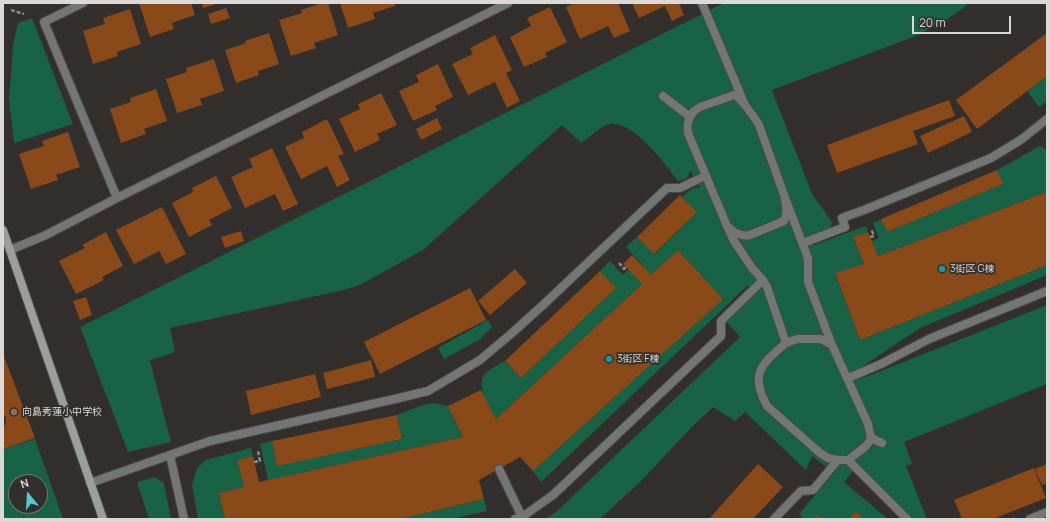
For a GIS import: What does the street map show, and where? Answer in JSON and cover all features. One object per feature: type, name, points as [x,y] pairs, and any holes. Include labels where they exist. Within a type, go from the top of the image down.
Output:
[{"type":"street","points":[[83,3],[44,22],[117,198]]},
{"type":"street","points":[[10,250],[46,235],[117,198],[508,3]]},
{"type":"street","points":[[702,3],[746,105],[759,125],[803,244],[808,262],[808,282],[832,345],[868,424],[871,438],[865,447],[848,460],[828,458],[820,453],[767,406],[760,388],[760,372],[772,356],[786,343],[797,339],[821,338],[832,345]]},
{"type":"street","points":[[663,96],[690,117]]},
{"type":"street","points":[[746,105],[737,96],[731,96],[696,109],[690,117],[687,128],[726,226],[734,241],[752,268],[763,280],[767,288],[786,343]]},
{"type":"street","points":[[803,244],[845,227],[842,218],[991,158],[1022,139],[1047,119]]},
{"type":"street","points":[[90,483],[210,441],[428,391],[480,360],[512,333],[667,188],[680,188],[706,176]]},
{"type":"street","points":[[726,226],[735,233],[746,236],[782,222],[785,220],[787,214],[784,195]]},
{"type":"street","points":[[3,230],[103,519]]},
{"type":"street","points":[[499,469],[518,518],[553,495],[721,336],[721,321],[763,280]]},
{"type":"street","points":[[848,378],[881,364],[929,338],[1047,291]]},
{"type":"street","points":[[871,438],[882,443]]},
{"type":"street","points":[[170,455],[184,519]]},
{"type":"street","points":[[774,519],[801,491],[813,490],[838,460]]},
{"type":"street","points":[[848,460],[907,519]]},
{"type":"street","points":[[1030,519],[1047,512]]},
{"type":"green space","points":[[724,3],[969,3],[942,22],[913,37],[772,90],[812,194],[832,222],[830,229],[811,235],[814,245],[866,226],[868,232],[853,238],[864,264],[835,274],[860,340],[1047,265],[1047,275],[920,328],[860,368],[863,378],[1047,305],[1047,384],[904,442],[912,464],[906,466],[927,519],[912,519],[857,466],[844,482],[888,519],[864,519],[856,511],[849,519],[821,519],[817,515],[812,519],[804,519],[799,514],[834,473],[812,456],[806,470],[745,412],[735,421],[713,407],[640,482],[600,519],[545,519],[556,512],[740,337],[726,321],[758,290],[747,286],[541,482],[533,471],[722,299],[678,250],[651,275],[626,247],[637,237],[655,254],[697,212],[682,197],[688,191],[700,188],[690,170],[687,178],[678,181],[646,143],[626,127],[615,124],[603,126],[581,143],[562,125],[423,250],[362,284],[344,290],[170,328],[175,351],[150,361],[171,442],[128,452],[80,327]]},
{"type":"green space","points":[[32,18],[73,124],[14,143],[9,99],[13,45],[18,23]]},
{"type":"green space","points":[[1047,76],[1047,101],[1039,107],[1027,91]]},
{"type":"green space","points":[[1040,146],[1047,150],[1047,192],[878,256],[872,241],[879,238],[873,223],[881,219],[887,232],[1002,184],[997,170]]},
{"type":"green space","points":[[610,261],[623,275],[629,269],[642,284],[496,419],[487,403],[483,391],[482,380],[484,375],[505,361],[521,378],[616,288],[600,271]]},
{"type":"green space","points":[[488,320],[492,327],[479,340],[444,359],[438,348]]},
{"type":"green space","points":[[434,403],[448,406],[463,437],[268,480],[260,444],[272,441],[277,465],[402,439],[397,415],[426,404]]},
{"type":"green space","points":[[35,439],[47,474],[8,474],[8,514],[48,514],[48,476],[63,519],[3,519],[3,449]]},
{"type":"green space","points":[[251,448],[253,456],[237,460],[244,487],[219,493],[225,519],[198,519],[192,485],[197,468],[205,460]]},
{"type":"green space","points":[[155,477],[164,483],[171,519],[149,519],[137,482]]},
{"type":"green space","points":[[484,499],[487,511],[451,519],[400,519]]},
{"type":"building","points":[[139,3],[191,3],[195,15],[172,23],[174,29],[150,37]]},
{"type":"building","points":[[202,3],[219,3],[203,8]]},
{"type":"building","points":[[322,3],[328,3],[338,35],[314,43],[316,48],[291,56],[279,20],[302,13],[301,10]]},
{"type":"building","points":[[340,3],[395,3],[395,6],[373,13],[375,19],[348,28]]},
{"type":"building","points":[[575,3],[618,3],[630,31],[614,38],[608,26],[580,39],[566,7]]},
{"type":"building","points":[[632,3],[679,3],[684,15],[672,21],[665,6],[639,18]]},
{"type":"building","points":[[550,7],[567,42],[545,53],[547,57],[524,67],[510,37],[531,26],[527,18]]},
{"type":"building","points":[[226,8],[230,18],[211,24],[208,14]]},
{"type":"building","points":[[130,9],[141,44],[117,52],[118,56],[93,64],[83,31],[105,24],[103,18]]},
{"type":"building","points":[[269,33],[279,64],[258,71],[259,75],[236,83],[225,50]]},
{"type":"building","points":[[1047,33],[1047,76],[977,129],[956,100]]},
{"type":"building","points":[[495,35],[512,70],[506,73],[520,101],[507,108],[495,82],[468,95],[452,64],[473,54],[470,48]]},
{"type":"building","points":[[214,59],[224,91],[200,99],[202,105],[177,113],[166,79],[187,72],[186,68]]},
{"type":"building","points":[[438,64],[453,97],[435,106],[437,110],[413,121],[399,91],[419,82],[416,75]]},
{"type":"building","points":[[156,89],[167,121],[144,129],[146,134],[121,143],[110,109],[131,102],[130,98]]},
{"type":"building","points":[[381,93],[397,125],[377,134],[380,140],[355,152],[339,119],[360,109],[358,104]]},
{"type":"building","points":[[949,100],[955,116],[913,131],[918,144],[837,173],[827,145]]},
{"type":"building","points":[[964,116],[972,132],[928,153],[920,136]]},
{"type":"building","points":[[437,118],[442,129],[421,140],[416,129]]},
{"type":"building","points":[[327,119],[344,154],[338,156],[350,180],[337,187],[327,166],[301,179],[285,147],[304,138],[302,132]]},
{"type":"building","points":[[68,132],[80,167],[56,175],[58,180],[31,189],[19,154],[44,146],[42,141]]},
{"type":"building","points":[[272,148],[298,204],[283,211],[275,194],[245,208],[231,177],[253,167],[249,159]]},
{"type":"building","points":[[997,170],[1003,184],[887,232],[881,219]]},
{"type":"building","points":[[216,176],[232,208],[209,220],[212,225],[189,237],[172,203],[193,192],[192,188]]},
{"type":"building","name":"3街区 G棟","points":[[1047,192],[1047,265],[860,340],[835,273],[864,264],[853,237],[868,232],[878,256]]},
{"type":"building","points":[[680,195],[697,212],[654,254],[637,237]]},
{"type":"building","points":[[162,207],[186,254],[166,264],[159,251],[134,264],[116,230]]},
{"type":"building","points":[[241,231],[244,241],[225,248],[221,237]]},
{"type":"building","points":[[106,232],[123,266],[102,277],[104,280],[76,294],[59,261],[85,248],[82,245]]},
{"type":"building","name":"3街区 F棟","points":[[678,250],[723,299],[533,471],[520,457],[479,480],[484,499],[400,519],[225,519],[219,493],[244,487],[237,460],[253,456],[259,482],[463,437],[448,406],[481,390],[496,419],[642,284],[623,264],[632,255],[651,275]]},
{"type":"building","points":[[515,269],[527,283],[490,315],[478,301]]},
{"type":"building","points":[[600,271],[616,288],[521,378],[505,361]]},
{"type":"building","points":[[470,288],[486,320],[380,374],[364,342]]},
{"type":"building","points":[[86,297],[92,315],[80,320],[73,301]]},
{"type":"building","name":"向島秀蓮小中学校","points":[[3,354],[35,438],[3,449],[3,427],[5,425],[6,417],[3,414]]},
{"type":"building","points":[[371,360],[375,377],[327,389],[323,373]]},
{"type":"building","points":[[315,374],[321,397],[251,415],[246,391]]},
{"type":"building","points":[[397,415],[402,439],[277,466],[272,441]]},
{"type":"building","points":[[758,464],[783,487],[753,519],[709,519]]},
{"type":"building","points":[[1047,464],[1047,483],[1042,485],[1035,469]]},
{"type":"building","points":[[1034,468],[1046,498],[993,519],[962,519],[954,500]]},
{"type":"building","points":[[856,511],[864,519],[849,519]]},
{"type":"building","points":[[817,515],[821,519],[812,519]]},
{"type":"place","name":"3街区 G棟","points":[[942,269]]},
{"type":"place","name":"3街区 F棟","points":[[609,359]]},
{"type":"place","name":"向島秀蓮小中学校","points":[[14,412]]}]
